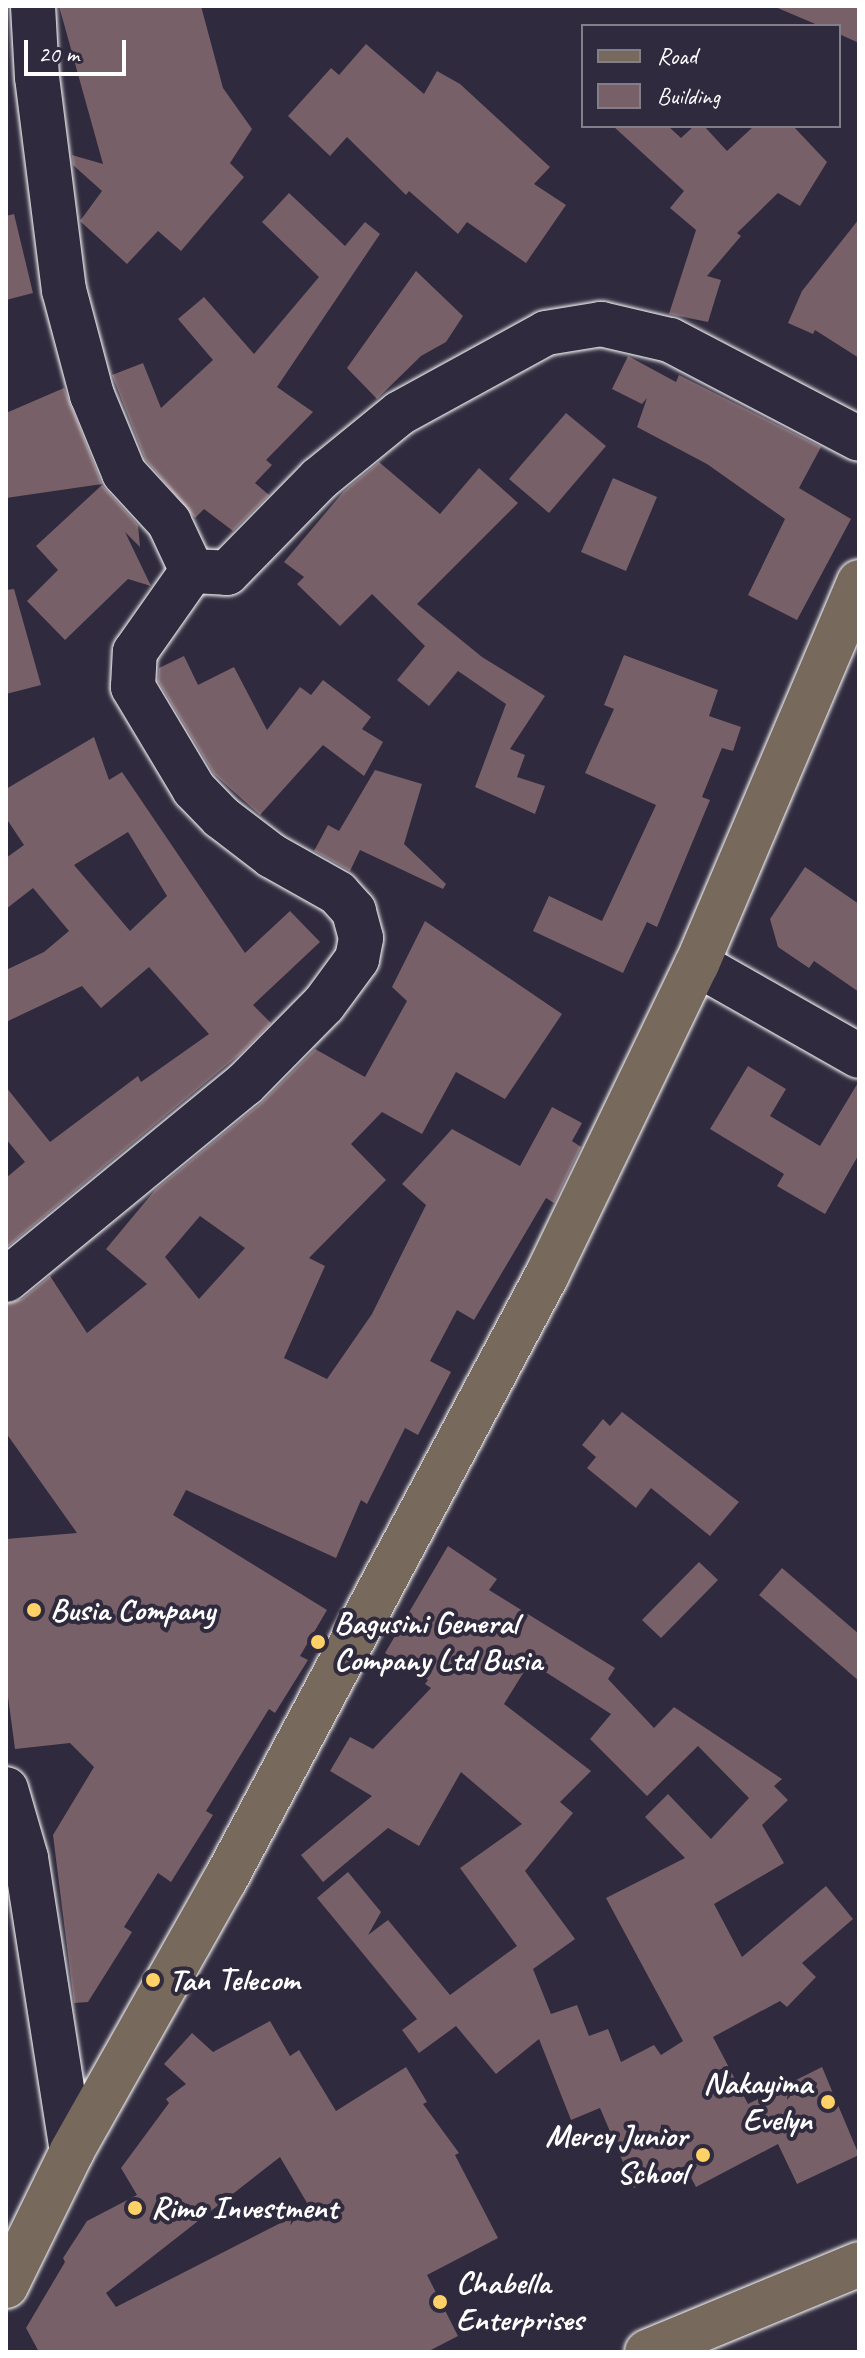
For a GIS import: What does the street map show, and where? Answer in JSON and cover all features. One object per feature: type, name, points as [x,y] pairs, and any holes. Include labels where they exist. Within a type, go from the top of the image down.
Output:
[{"type":"main road","points":[[6,2286],[72,2151],[225,1880],[547,1275],[697,964],[859,582]]},
{"type":"main road","points":[[647,2352],[859,2264]]},
{"type":"street","points":[[33,6],[37,77],[64,290],[92,395],[124,473],[169,522],[192,571]]},
{"type":"street","points":[[192,571],[227,573],[319,479],[400,413],[546,333],[601,324],[670,340],[859,439]]},
{"type":"street","points":[[6,1280],[245,1084],[324,1004],[357,959],[361,938],[354,911],[338,893],[272,856],[221,817],[194,789],[133,687],[135,652],[192,571]]},
{"type":"street","points":[[697,964],[859,1056]]},
{"type":"street","points":[[6,1789],[26,1858],[72,2151]]},
{"type":"building","points":[[59,6],[201,6],[223,88],[252,129],[230,163],[244,177],[181,251],[158,231],[127,264],[80,221],[102,191],[73,165],[72,155],[103,164]]},
{"type":"building","points":[[773,6],[859,6],[859,43],[841,35],[841,24],[815,24]]},
{"type":"building","points":[[366,44],[424,94],[437,71],[460,84],[550,167],[534,184],[566,205],[526,263],[467,222],[458,234],[409,191],[406,195],[347,137],[330,156],[288,116],[331,68],[339,75]]},
{"type":"building","points":[[615,128],[670,128],[681,138],[692,128],[706,128],[727,151],[752,128],[795,128],[827,162],[800,206],[778,193],[737,233],[741,236],[707,276],[721,280],[708,322],[669,314],[696,230],[670,208],[684,191]]},
{"type":"building","points":[[289,193],[345,246],[365,222],[380,234],[277,387],[313,412],[266,460],[272,465],[255,483],[269,495],[233,531],[204,509],[195,518],[145,459],[112,375],[143,363],[161,408],[213,360],[178,319],[204,297],[254,354],[319,277],[262,222]]},
{"type":"building","points":[[14,214],[33,293],[6,300],[6,216]]},
{"type":"building","points":[[859,219],[859,358],[815,330],[813,334],[788,323],[802,291]]},
{"type":"building","points":[[416,271],[463,316],[446,342],[421,356],[377,399],[347,368]]},
{"type":"building","points":[[628,356],[676,382],[679,375],[821,447],[799,488],[851,519],[797,620],[748,595],[785,519],[707,464],[637,427],[647,398],[642,404],[612,389]]},
{"type":"building","points":[[64,388],[102,484],[6,498],[6,413]]},
{"type":"building","points":[[566,413],[606,446],[549,513],[509,479]]},
{"type":"building","points":[[379,462],[440,514],[479,468],[518,503],[417,604],[482,657],[545,696],[510,749],[525,755],[517,777],[545,786],[535,814],[475,787],[506,704],[458,671],[429,706],[397,680],[425,646],[372,594],[340,626],[297,584],[304,577],[284,562],[344,491]]},
{"type":"building","points":[[613,478],[657,497],[626,571],[581,552]]},
{"type":"building","points":[[102,485],[138,525],[140,547],[125,532],[151,586],[128,579],[65,640],[27,601],[58,570],[36,546]]},
{"type":"building","points":[[14,589],[41,685],[6,694],[6,590]]},
{"type":"building","points":[[624,655],[718,690],[709,716],[741,727],[733,751],[722,748],[702,797],[710,800],[657,927],[647,922],[623,973],[533,931],[549,896],[602,921],[656,805],[585,773],[614,709],[604,705]]},
{"type":"building","points":[[184,656],[198,685],[234,667],[267,730],[300,687],[311,695],[323,680],[371,717],[362,729],[383,742],[364,776],[323,745],[260,815],[214,774],[158,681],[159,668]]},
{"type":"building","points":[[94,737],[109,780],[122,772],[245,953],[290,911],[320,942],[253,1005],[271,1023],[239,1055],[6,1248],[6,1178],[25,1162],[6,1139],[6,1087],[50,1142],[138,1076],[141,1082],[209,1034],[149,967],[101,1008],[82,986],[6,1022],[6,970],[44,952],[69,931],[33,888],[6,909],[6,858],[24,845],[6,818],[6,789]],"holes":[[[128,832],[167,896],[130,931],[74,865]]]},
{"type":"building","points":[[375,770],[422,784],[404,844],[446,884],[443,889],[360,850],[350,871],[314,851],[328,825],[339,831]]},
{"type":"building","points":[[805,867],[859,904],[859,992],[814,961],[809,968],[778,947],[770,919]]},
{"type":"building","points":[[425,921],[562,1014],[505,1099],[456,1072],[422,1134],[382,1112],[351,1144],[386,1180],[309,1258],[325,1266],[284,1358],[327,1379],[372,1314],[426,1205],[402,1184],[452,1129],[520,1166],[552,1107],[582,1123],[572,1141],[581,1147],[554,1203],[546,1198],[474,1320],[457,1310],[430,1361],[451,1372],[418,1435],[405,1428],[367,1504],[361,1500],[336,1558],[186,1490],[173,1515],[327,1610],[300,1656],[308,1660],[275,1713],[269,1709],[206,1811],[213,1815],[171,1882],[158,1873],[124,1927],[132,1932],[88,2002],[74,2003],[53,1835],[94,1767],[70,1743],[15,1749],[6,1682],[6,1539],[77,1533],[6,1433],[6,1304],[22,1299],[50,1276],[87,1333],[147,1284],[106,1249],[155,1190],[261,1103],[315,1049],[365,1077],[407,1001],[392,987]],"holes":[[[200,1216],[245,1248],[199,1299],[165,1257]]]},
{"type":"building","points":[[748,1066],[786,1089],[770,1116],[820,1146],[859,1081],[859,1154],[825,1214],[777,1186],[784,1174],[710,1129]]},
{"type":"building","points":[[622,1412],[739,1502],[710,1536],[651,1488],[636,1508],[587,1468],[596,1457],[582,1445],[603,1419],[610,1426]]},
{"type":"building","points":[[448,1546],[497,1579],[489,1590],[615,1668],[608,1679],[654,1728],[674,1707],[782,1779],[774,1786],[788,1800],[762,1825],[784,1863],[714,1904],[742,1957],[826,1886],[853,1919],[802,1963],[816,1977],[787,2007],[780,2001],[713,2037],[748,2104],[822,2067],[859,2155],[797,2184],[778,2144],[696,2187],[685,2166],[634,2188],[600,2108],[571,2120],[539,2039],[496,2074],[456,2026],[419,2053],[402,2030],[417,2019],[317,1898],[348,1872],[381,1912],[368,1935],[388,1920],[450,1995],[517,1946],[460,1868],[522,1824],[461,1772],[419,1846],[388,1828],[323,1882],[301,1855],[372,1796],[330,1771],[350,1737],[373,1749],[431,1688],[425,1684],[428,1680],[385,1653]],"holes":[[[530,1662],[611,1714],[590,1739],[647,1796],[698,1746],[749,1798],[711,1839],[668,1794],[645,1817],[685,1858],[606,1898],[683,2041],[661,2055],[654,2045],[621,2062],[608,2029],[589,2036],[577,2005],[551,2014],[533,1969],[575,1939],[525,1871],[573,1813],[560,1802],[591,1771],[504,1704]]]},
{"type":"building","points":[[699,1562],[718,1580],[661,1638],[642,1620]]},
{"type":"building","points":[[782,1568],[859,1634],[859,1681],[759,1595]]},
{"type":"building","points":[[270,2021],[290,2056],[299,2050],[336,2111],[406,2067],[427,2102],[423,2104],[459,2153],[455,2155],[498,2238],[427,2275],[458,2336],[427,2352],[39,2352],[26,2328],[65,2262],[63,2258],[87,2221],[137,2195],[121,2168],[169,2103],[166,2099],[186,2084],[164,2064],[192,2033],[213,2052]],"holes":[[[280,2157],[310,2208],[116,2307],[106,2293]]]},
{"type":"place","name":"Busia Company","points":[[34,1610]]},
{"type":"place","name":"Bagusini General Company Ltd Busia","points":[[318,1642]]},
{"type":"place","name":"Tan Telecom","points":[[153,1980]]},
{"type":"place","name":"Nakayima Evelyn","points":[[828,2102]]},
{"type":"place","name":"Mercy Junior School","points":[[703,2155]]},
{"type":"place","name":"Rimo Investment","points":[[135,2208]]},
{"type":"place","name":"Chabella Enterprises","points":[[440,2302]]}]
